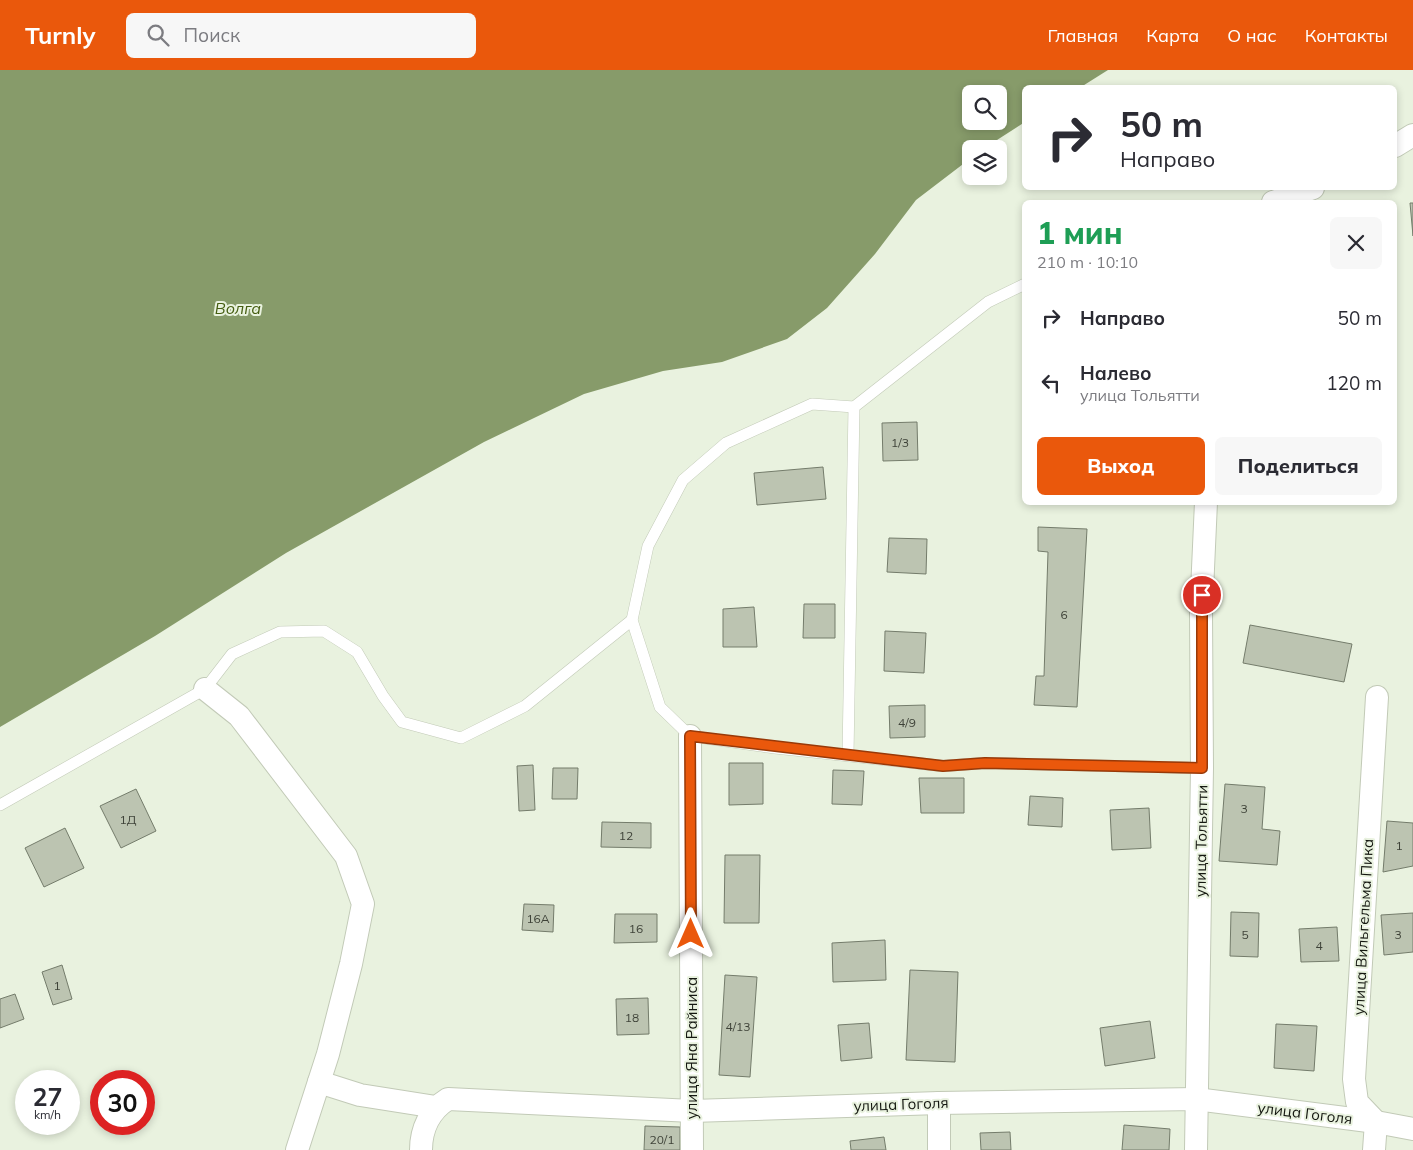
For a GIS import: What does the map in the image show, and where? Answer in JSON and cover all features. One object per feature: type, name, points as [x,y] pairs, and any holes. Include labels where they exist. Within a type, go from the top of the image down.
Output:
[{"type":"street","points":[[1397,145],[1413,134]]},
{"type":"street","points":[[1279,200],[1307,190]]},
{"type":"street","name":"улица Тольятти","points":[[1196,1150],[1202,768],[1201,613],[1206,505]]},
{"type":"street","points":[[204,689],[239,716],[346,856],[363,904],[351,964],[319,1082],[297,1150]]},
{"type":"street","name":"улица Вильгельма Пика","points":[[1376,1122],[1357,1102],[1354,1079],[1377,697]]},
{"type":"street","name":"улица Яна Райниса","points":[[690,736],[692,1150]]},
{"type":"street","points":[[319,1082],[360,1095],[436,1107],[421,1135],[420,1150]]},
{"type":"street","name":"улица Гоголя","points":[[436,1107],[448,1099],[692,1111],[939,1103],[1196,1099],[1376,1122],[1413,1129]]},
{"type":"street","points":[[939,1103],[940,1150]]},
{"type":"street","points":[[1374,1150],[1376,1122]]},
{"type":"lane","points":[[1022,285],[988,302],[887,379],[854,407],[812,404],[726,443],[683,480],[648,546],[632,620],[660,707],[690,736],[943,766],[985,763],[1202,768]]},
{"type":"lane","points":[[848,755],[854,407]]},
{"type":"lane","points":[[0,805],[204,689],[232,654],[280,632],[324,631],[357,652],[383,696],[402,722],[461,738],[525,706],[632,620]]},
{"type":"water","name":"Волга","points":[[0,70],[1108,70],[1084,85],[1022,85],[1022,124],[997,140],[962,140],[962,165],[916,200],[875,254],[827,308],[787,339],[722,362],[663,371],[584,394],[484,442],[286,553],[155,636],[0,727]]},
{"type":"building","points":[[1410,203],[1413,203],[1413,236]]},
{"type":"building","points":[[917,422],[918,460],[883,461],[882,423]]},
{"type":"building","points":[[823,467],[826,499],[757,505],[754,473]]},
{"type":"building","points":[[1038,527],[1087,529],[1077,707],[1034,705],[1036,676],[1044,676],[1048,552],[1038,551]]},
{"type":"building","points":[[889,538],[927,539],[926,574],[887,572]]},
{"type":"building","points":[[804,604],[835,604],[835,638],[803,638]]},
{"type":"building","points":[[754,607],[757,647],[723,647],[723,609]]},
{"type":"building","points":[[1250,625],[1352,644],[1344,682],[1243,663]]},
{"type":"building","points":[[885,631],[926,633],[924,673],[884,671]]},
{"type":"building","points":[[925,705],[925,737],[890,738],[889,706]]},
{"type":"building","points":[[729,763],[763,763],[763,804],[729,805]]},
{"type":"building","points":[[533,765],[535,810],[519,811],[517,766]]},
{"type":"building","points":[[553,768],[578,768],[577,799],[552,799]]},
{"type":"building","points":[[833,770],[864,771],[862,805],[832,804]]},
{"type":"building","points":[[919,778],[964,778],[964,813],[921,813]]},
{"type":"building","points":[[1225,784],[1265,787],[1262,829],[1280,831],[1277,865],[1219,861]]},
{"type":"building","points":[[136,789],[156,831],[121,848],[100,806]]},
{"type":"building","points":[[1030,796],[1063,798],[1062,827],[1028,825]]},
{"type":"building","points":[[1149,808],[1151,848],[1112,850],[1110,810]]},
{"type":"building","points":[[1387,821],[1413,823],[1413,866],[1383,872]]},
{"type":"building","points":[[602,822],[651,823],[651,848],[601,847]]},
{"type":"building","points":[[65,828],[84,868],[44,887],[25,848]]},
{"type":"building","points":[[725,855],[760,855],[759,923],[724,923]]},
{"type":"building","points":[[524,904],[554,905],[553,932],[522,930]]},
{"type":"building","points":[[1231,912],[1259,913],[1258,957],[1230,956]]},
{"type":"building","points":[[1413,913],[1413,952],[1384,955],[1381,915]]},
{"type":"building","points":[[615,914],[657,914],[657,942],[614,943]]},
{"type":"building","points":[[1337,927],[1339,961],[1301,962],[1299,929]]},
{"type":"building","points":[[885,940],[886,980],[833,982],[832,943]]},
{"type":"building","points":[[62,965],[72,999],[53,1005],[42,972]]},
{"type":"building","points":[[910,970],[958,972],[955,1062],[906,1060]]},
{"type":"building","points":[[725,975],[757,977],[750,1077],[719,1075]]},
{"type":"building","points":[[15,994],[24,1019],[0,1028],[0,999]]},
{"type":"building","points":[[648,998],[649,1034],[617,1035],[616,999]]},
{"type":"building","points":[[1150,1021],[1155,1058],[1105,1066],[1100,1028]]},
{"type":"building","points":[[869,1023],[872,1058],[841,1061],[838,1025]]},
{"type":"building","points":[[1276,1024],[1317,1026],[1314,1071],[1274,1068]]},
{"type":"building","points":[[1124,1125],[1170,1129],[1169,1150],[1122,1150]]},
{"type":"building","points":[[645,1126],[680,1127],[680,1150],[644,1150]]},
{"type":"building","points":[[1010,1132],[1011,1150],[981,1150],[980,1133]]},
{"type":"building","points":[[884,1137],[886,1150],[851,1150],[850,1141]]},
{"type":"route","points":[[691,934],[690,736],[775,748],[943,766],[985,763],[1202,768],[1202,595]]}]
